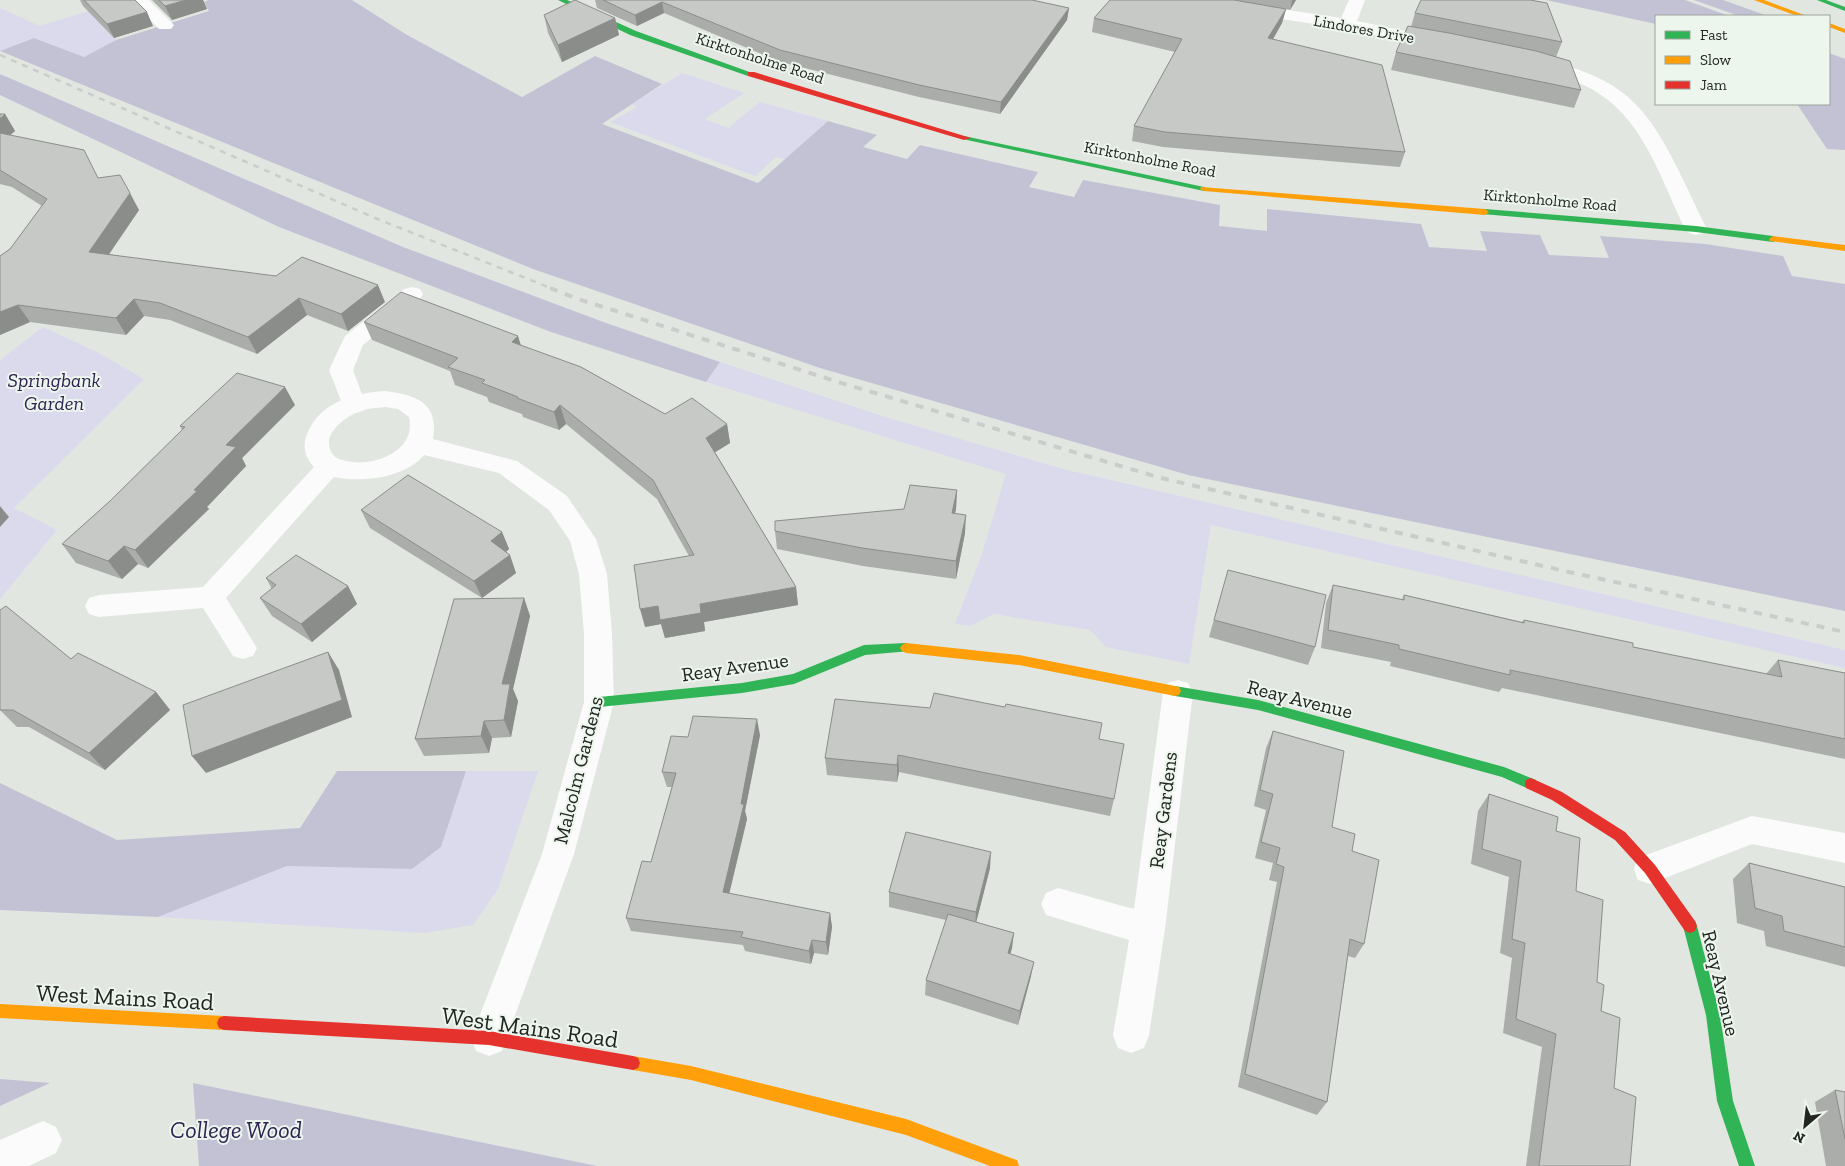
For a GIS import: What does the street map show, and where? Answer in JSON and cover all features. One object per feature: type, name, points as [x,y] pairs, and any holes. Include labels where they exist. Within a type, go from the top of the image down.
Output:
[{"type":"main road","name":"Kirktonholme Road","points":[[561,0],[633,33],[732,68],[951,134],[1196,188],[1696,229],[1845,248]]},
{"type":"main road","points":[[1758,0],[1800,15]]},
{"type":"main road","points":[[1820,0],[1845,9]]},
{"type":"main road","points":[[1830,25],[1845,31]]},
{"type":"main road","name":"Reay Avenue","points":[[599,702],[742,688],[794,679],[864,650],[913,648],[1019,660],[1178,692],[1258,705],[1504,772],[1557,796],[1620,836],[1650,869],[1691,927],[1713,1015],[1725,1101],[1747,1166]]},
{"type":"main road","name":"West Mains Road","points":[[0,1011],[489,1038],[691,1073],[906,1127],[1011,1166]]},
{"type":"street","points":[[140,0],[165,25]]},
{"type":"street","name":"Lindores Drive","points":[[1189,0],[1347,24],[1456,46]]},
{"type":"street","points":[[1347,24],[1357,0]]},
{"type":"street","points":[[1521,60],[1570,73],[1610,92],[1631,111],[1646,131],[1696,229]]},
{"type":"street","points":[[354,404],[341,370],[354,341],[412,294]]},
{"type":"street","points":[[385,399],[411,405],[420,412],[424,421],[418,445],[395,462],[378,469],[360,472],[343,471],[329,466],[319,458],[315,447],[317,435],[331,418],[354,404],[385,399]]},
{"type":"street","name":"Malcolm Gardens","points":[[418,445],[470,456],[508,467],[558,502],[583,539],[593,574],[598,634],[599,702],[558,854],[489,1038]]},
{"type":"street","points":[[99,606],[210,597],[329,466]]},
{"type":"street","points":[[210,597],[243,648]]},
{"type":"street","name":"Reay Gardens","points":[[1131,1035],[1148,929],[1178,692]]},
{"type":"street","points":[[1650,869],[1752,830],[1845,848]]},
{"type":"street","points":[[1058,904],[1148,929]]},
{"type":"street","points":[[0,1160],[43,1140]]},
{"type":"green space","points":[[209,0],[352,0],[407,35],[522,97],[595,56],[662,84],[602,124],[758,183],[828,121],[877,135],[863,147],[907,159],[920,145],[1038,172],[1029,187],[1074,197],[1083,180],[1220,205],[1219,226],[1267,231],[1267,209],[1421,224],[1429,247],[1487,251],[1480,231],[1540,235],[1549,255],[1609,258],[1600,236],[1705,244],[1783,256],[1792,276],[1845,284],[1845,611],[1188,475],[820,368],[533,269],[0,51],[34,38],[84,57],[116,40],[209,11],[204,2]]},
{"type":"green space","points":[[1546,0],[1685,0],[1726,15],[1655,15],[1655,24]]},
{"type":"green space","points":[[1694,0],[1723,0],[1765,15],[1736,15]]},
{"type":"green space","points":[[0,8],[40,26],[88,11],[116,40],[84,57],[34,38],[0,51]]},
{"type":"green space","points":[[1830,53],[1845,59],[1845,150],[1827,149],[1798,105],[1830,105]]},
{"type":"green space","points":[[682,73],[744,93],[705,119],[728,128],[760,102],[828,121],[785,159],[776,157],[755,176],[610,122],[637,107],[632,104]]},
{"type":"green space","points":[[0,74],[403,247],[606,323],[720,362],[706,382],[551,332],[279,227],[0,95]]},
{"type":"green space","name":"Springbank Garden","points":[[43,327],[97,352],[144,379],[14,508],[57,530],[0,599],[0,360]]},
{"type":"green space","points":[[720,362],[885,417],[1063,469],[1845,650],[1845,668],[1211,525],[1189,664],[1106,647],[1090,630],[994,614],[970,626],[955,624],[982,554],[1006,474],[706,382]]},
{"type":"green space","points":[[337,771],[466,771],[441,847],[412,869],[287,866],[158,917],[0,910],[0,783],[117,840],[300,828]]},
{"type":"green space","points":[[466,771],[538,771],[498,889],[473,925],[424,933],[158,917],[287,866],[412,869],[441,847]]},
{"type":"green space","points":[[0,1079],[50,1083],[0,1106]]},
{"type":"green space","name":"College Wood","points":[[193,1083],[597,1166],[199,1166]]},
{"type":"building","points":[[84,0],[135,0],[147,12],[107,24]]},
{"type":"building","points":[[159,0],[186,0],[165,6]]},
{"type":"building","points":[[575,0],[615,18],[558,45],[544,15]]},
{"type":"building","points":[[603,0],[1032,0],[1069,8],[1001,102],[919,85],[780,50],[662,2],[635,15]]},
{"type":"building","points":[[1110,0],[1234,0],[1286,9],[1268,38],[1382,65],[1405,152],[1165,132],[1134,126],[1182,39],[1094,18]]},
{"type":"building","points":[[1421,0],[1530,0],[1547,3],[1562,42],[1415,13]]},
{"type":"building","points":[[1408,26],[1536,51],[1570,61],[1581,90],[1396,52]]},
{"type":"building","points":[[0,133],[84,150],[98,178],[120,175],[130,193],[89,252],[276,276],[302,257],[378,285],[341,314],[299,298],[248,337],[160,303],[134,299],[116,318],[18,305],[0,312],[0,256],[10,249],[47,199],[0,170]]},
{"type":"building","points":[[401,292],[518,336],[512,342],[581,367],[665,414],[692,398],[727,424],[706,438],[796,587],[700,604],[701,613],[660,620],[658,606],[640,609],[634,565],[694,555],[653,480],[560,405],[554,412],[517,398],[482,383],[485,380],[448,367],[458,358],[364,322]]},
{"type":"building","points":[[237,373],[285,387],[226,445],[236,447],[194,490],[197,491],[135,550],[124,546],[108,561],[62,544],[110,501],[185,427],[180,426]]},
{"type":"building","points":[[408,475],[502,532],[491,541],[510,555],[474,581],[361,510]]},
{"type":"building","points":[[910,485],[957,490],[952,513],[966,515],[956,561],[862,548],[775,531],[775,521],[904,509]]},
{"type":"building","points":[[296,555],[348,586],[301,624],[260,598],[276,585],[266,578]]},
{"type":"building","points":[[1228,570],[1326,595],[1315,647],[1214,620]]},
{"type":"building","points":[[1333,585],[1404,600],[1404,595],[1524,623],[1524,620],[1633,643],[1633,647],[1782,677],[1778,660],[1845,673],[1845,739],[1510,670],[1510,675],[1399,649],[1399,645],[1328,630]]},
{"type":"building","points":[[524,598],[502,684],[510,684],[504,720],[484,721],[481,736],[415,739],[454,599]]},
{"type":"building","points":[[6,606],[71,659],[78,653],[156,692],[89,753],[13,710],[0,710],[0,610]]},
{"type":"building","points":[[328,652],[342,700],[192,756],[183,705]]},
{"type":"building","points":[[934,693],[1005,707],[1006,704],[1102,723],[1099,739],[1124,744],[1114,799],[898,755],[897,765],[825,758],[835,699],[930,708]]},
{"type":"building","points":[[693,716],[757,719],[741,804],[744,804],[723,892],[830,913],[826,942],[812,940],[809,951],[741,937],[743,932],[626,918],[642,861],[651,862],[676,773],[662,772],[671,736],[688,737]]},
{"type":"building","points":[[1273,731],[1344,751],[1332,827],[1355,834],[1352,851],[1379,860],[1364,944],[1350,939],[1327,1102],[1245,1074],[1284,867],[1276,864],[1280,848],[1261,842],[1273,794],[1260,790]]},
{"type":"building","points":[[1489,794],[1558,817],[1556,831],[1580,838],[1576,891],[1603,900],[1597,982],[1604,985],[1601,1011],[1620,1018],[1614,1088],[1636,1097],[1630,1166],[1539,1166],[1556,1034],[1516,1019],[1525,943],[1512,939],[1521,861],[1482,849]]},
{"type":"building","points":[[906,832],[991,852],[976,912],[889,892]]},
{"type":"building","points":[[1749,863],[1845,887],[1845,947],[1784,931],[1782,916],[1755,908]]},
{"type":"building","points":[[948,914],[1014,933],[1008,953],[1034,962],[1020,1011],[926,980]]},
{"type":"building","points":[[1835,1090],[1845,1092],[1845,1139]]},
{"type":"railway","points":[[0,55],[375,218],[553,289]]},
{"type":"railway","points":[[550,288],[575,298],[838,382],[1161,478],[1569,572],[1845,632]]},
{"type":"traffic: fast","points":[[561,0],[633,33],[751,74]]},
{"type":"traffic: fast","points":[[1820,0],[1845,9]]},
{"type":"traffic: fast","points":[[967,138],[1204,189]]},
{"type":"traffic: fast","points":[[1485,212],[1696,229],[1773,239]]},
{"type":"traffic: fast","points":[[599,702],[742,688],[794,679],[864,650],[906,648]]},
{"type":"traffic: fast","points":[[1175,691],[1258,705],[1504,772],[1531,784]]},
{"type":"traffic: fast","points":[[1690,926],[1713,1015],[1725,1101],[1747,1166]]},
{"type":"traffic: slow","points":[[1757,0],[1800,15]]},
{"type":"traffic: slow","points":[[1830,25],[1845,31]]},
{"type":"traffic: slow","points":[[1204,189],[1485,212]]},
{"type":"traffic: slow","points":[[1773,239],[1845,248]]},
{"type":"traffic: slow","points":[[906,648],[1019,660],[1175,691]]},
{"type":"traffic: slow","points":[[0,1011],[224,1023]]},
{"type":"traffic: slow","points":[[633,1063],[691,1073],[906,1127],[1011,1166]]},
{"type":"traffic: jam","points":[[751,74],[967,138]]},
{"type":"traffic: jam","points":[[1531,784],[1557,796],[1620,836],[1650,869],[1690,926]]},
{"type":"traffic: jam","points":[[224,1023],[489,1038],[633,1063]]}]
